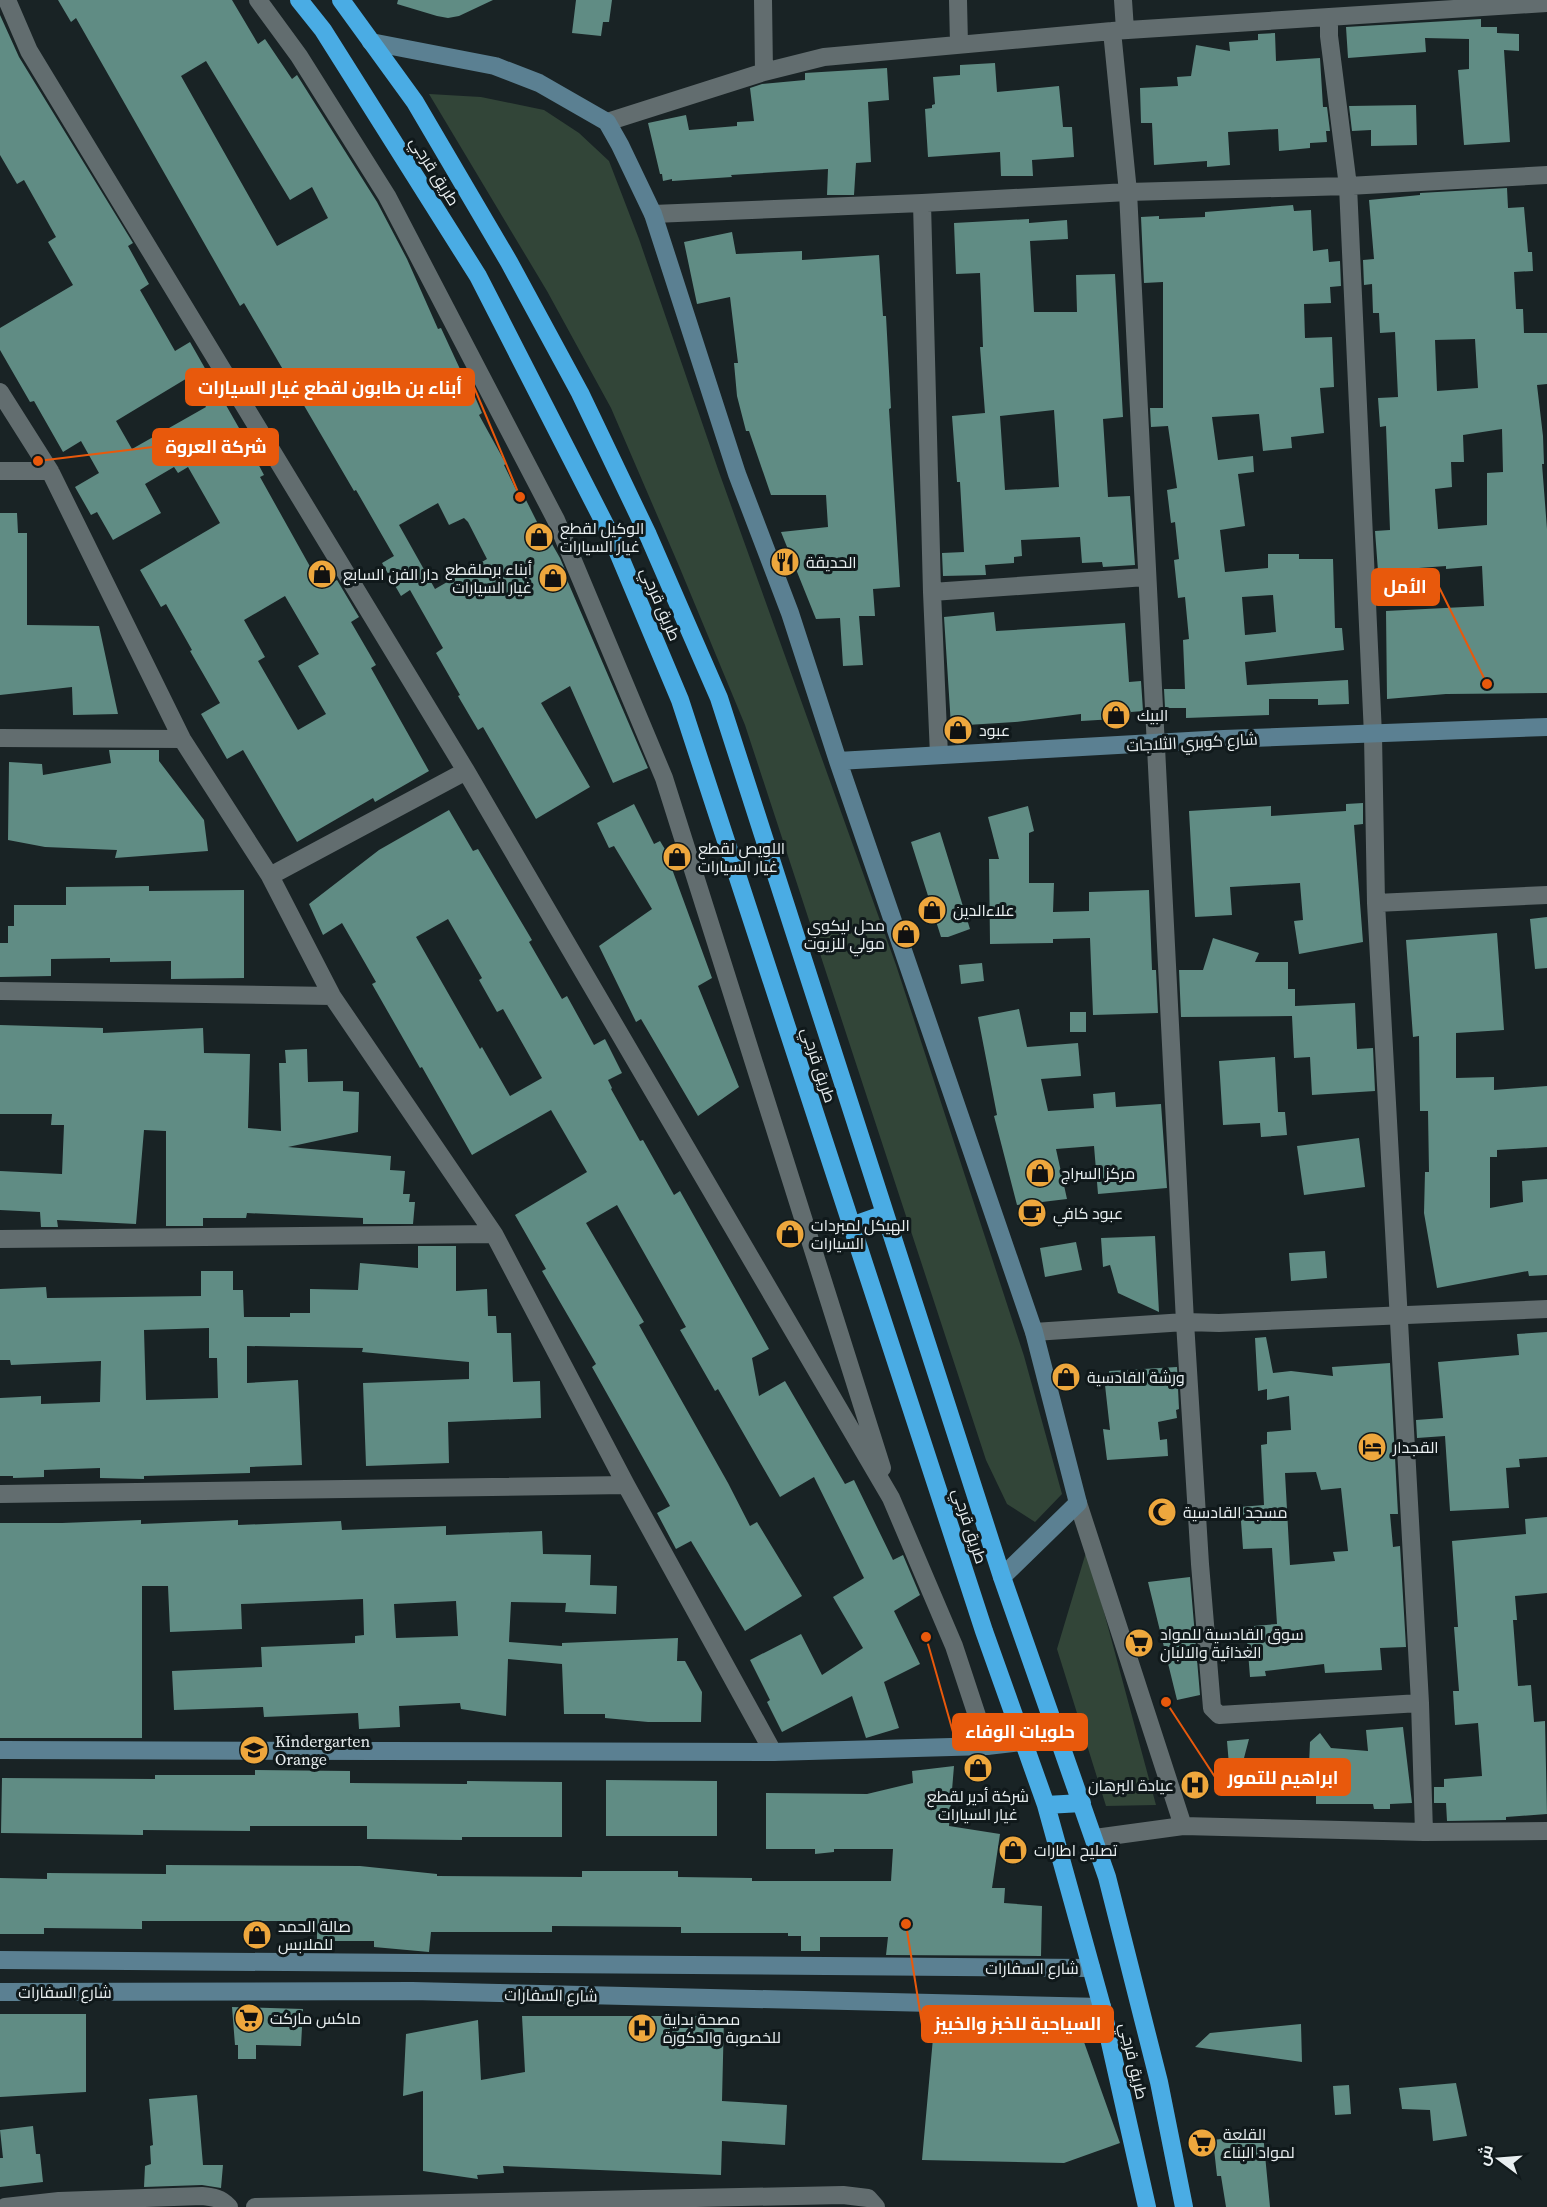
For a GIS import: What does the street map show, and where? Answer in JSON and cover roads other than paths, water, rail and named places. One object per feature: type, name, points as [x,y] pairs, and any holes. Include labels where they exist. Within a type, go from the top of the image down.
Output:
[{"type":"highway","name":"طريق قرجي","points":[[299,0],[323,30],[478,276],[612,538],[680,700],[851,1226],[1022,1742],[1046,1805],[1102,2007],[1148,2207]]},
{"type":"highway","name":"طريق قرجي","points":[[340,0],[415,102],[509,262],[580,393],[648,535],[719,698],[1002,1577],[1095,1838],[1107,1877],[1158,2082],[1184,2207]]},
{"type":"highway","points":[[851,1226],[885,1214]]},
{"type":"highway","points":[[1046,1805],[1082,1803]]},
{"type":"street","points":[[7,0],[29,51],[466,771],[891,1498]]},
{"type":"street","points":[[258,0],[298,57],[387,196],[560,531],[664,778],[891,1498],[954,1646],[987,1746]]},
{"type":"street","points":[[763,0],[764,72]]},
{"type":"street","points":[[958,0],[958,44]]},
{"type":"street","points":[[1123,0],[1119,31],[1146,577],[1185,1322],[1200,1564],[1212,1708],[1219,1715],[1420,1703]]},
{"type":"street","points":[[607,122],[764,72],[824,57],[1119,31],[1513,3],[1547,3]]},
{"type":"street","points":[[1329,17],[1330,47],[1348,186],[1373,735],[1376,903],[1420,1703],[1424,1832]]},
{"type":"street","points":[[371,42],[495,66],[539,83],[607,122],[653,214],[737,474],[790,614],[838,761],[1034,1332],[1078,1503],[1182,1826]]},
{"type":"street","points":[[653,214],[1128,192],[1348,186],[1547,175]]},
{"type":"street","points":[[922,203],[932,592],[939,755]]},
{"type":"street","points":[[0,392],[50,471],[182,739],[270,876],[332,996],[494,1234],[626,1485],[773,1752]]},
{"type":"street","points":[[0,471],[50,471]]},
{"type":"street","points":[[932,592],[1146,577]]},
{"type":"street","name":"شارع كوبري الثلاجات","points":[[838,761],[1155,743],[1547,727]]},
{"type":"street","points":[[0,738],[182,739]]},
{"type":"street","points":[[270,876],[466,771]]},
{"type":"street","points":[[1376,903],[1547,895]]},
{"type":"street","points":[[0,991],[332,996]]},
{"type":"street","points":[[0,1239],[494,1234]]},
{"type":"street","points":[[1034,1332],[1185,1322],[1219,1323],[1547,1308]]},
{"type":"street","points":[[0,1494],[626,1485]]},
{"type":"street","points":[[1002,1577],[1078,1503]]},
{"type":"street","points":[[0,1750],[773,1752],[987,1746],[1022,1742]]},
{"type":"street","points":[[1095,1838],[1182,1826],[1424,1832],[1547,1831]]},
{"type":"street","name":"شارع السفارات","points":[[0,1960],[1091,1968]]},
{"type":"street","name":"شارع السفارات","points":[[0,1992],[412,1991],[1102,2007]]},
{"type":"street","points":[[255,2207],[479,2204],[843,2194],[868,2198],[876,2207]]},
{"type":"street","points":[[5,2207],[60,2201],[202,2196],[213,2196],[229,2207]]},
{"type":"place","name":"شركة العروة","points":[[38,461]]},
{"type":"place","name":"أبناء بن طابون لقطع غيار السيارات","points":[[520,497]]},
{"type":"place","name":"الوكيل لقطع غيار السيارات","points":[[539,537]]},
{"type":"place","name":"الحديقة","points":[[785,562]]},
{"type":"place","name":"دار الفن السابع","points":[[322,574]]},
{"type":"place","name":"أبناء برملقطع غيار السيارات","points":[[553,578]]},
{"type":"place","name":"الأمل","points":[[1487,684]]},
{"type":"place","name":"البيك","points":[[1116,715]]},
{"type":"place","name":"عبود","points":[[958,730]]},
{"type":"place","name":"اللويص لقطع غيار السيارات","points":[[677,857]]},
{"type":"place","name":"علاءالدين","points":[[932,910]]},
{"type":"place","name":"محل ليكوي مولي للزيوت","points":[[906,934]]},
{"type":"place","name":"مركز السراج","points":[[1040,1173]]},
{"type":"place","name":"عبود كافي","points":[[1032,1213]]},
{"type":"place","name":"الهيكل لمبردات السيارات","points":[[790,1234]]},
{"type":"place","name":"ورشة القادسية","points":[[1066,1377]]},
{"type":"place","name":"القجدار","points":[[1372,1447]]},
{"type":"place","name":"مسجد القادسية","points":[[1162,1512]]},
{"type":"place","name":"حلويات الوفاء","points":[[926,1637]]},
{"type":"place","name":"سوق القادسية للمواد الغذائية والالبان","points":[[1139,1643]]},
{"type":"place","name":"ابراهيم للتمور","points":[[1166,1702]]},
{"type":"place","name":"Kindergarten Orange","points":[[254,1750]]},
{"type":"place","name":"شركة أدير لقطع غيار السيارات","points":[[978,1768]]},
{"type":"place","name":"عيادة البرهان","points":[[1195,1785]]},
{"type":"place","name":"تصليح اطارات","points":[[1013,1850]]},
{"type":"place","name":"السياحية للخبز والخبيز","points":[[906,1924]]},
{"type":"place","name":"صالة الحمد للملابس","points":[[257,1935]]},
{"type":"place","name":"ماكس ماركت","points":[[249,2018]]},
{"type":"place","name":"مصحة بداية للخصوبة والدكورة","points":[[642,2028]]},
{"type":"place","name":"القلعة لمواد البناء","points":[[1202,2143]]}]
